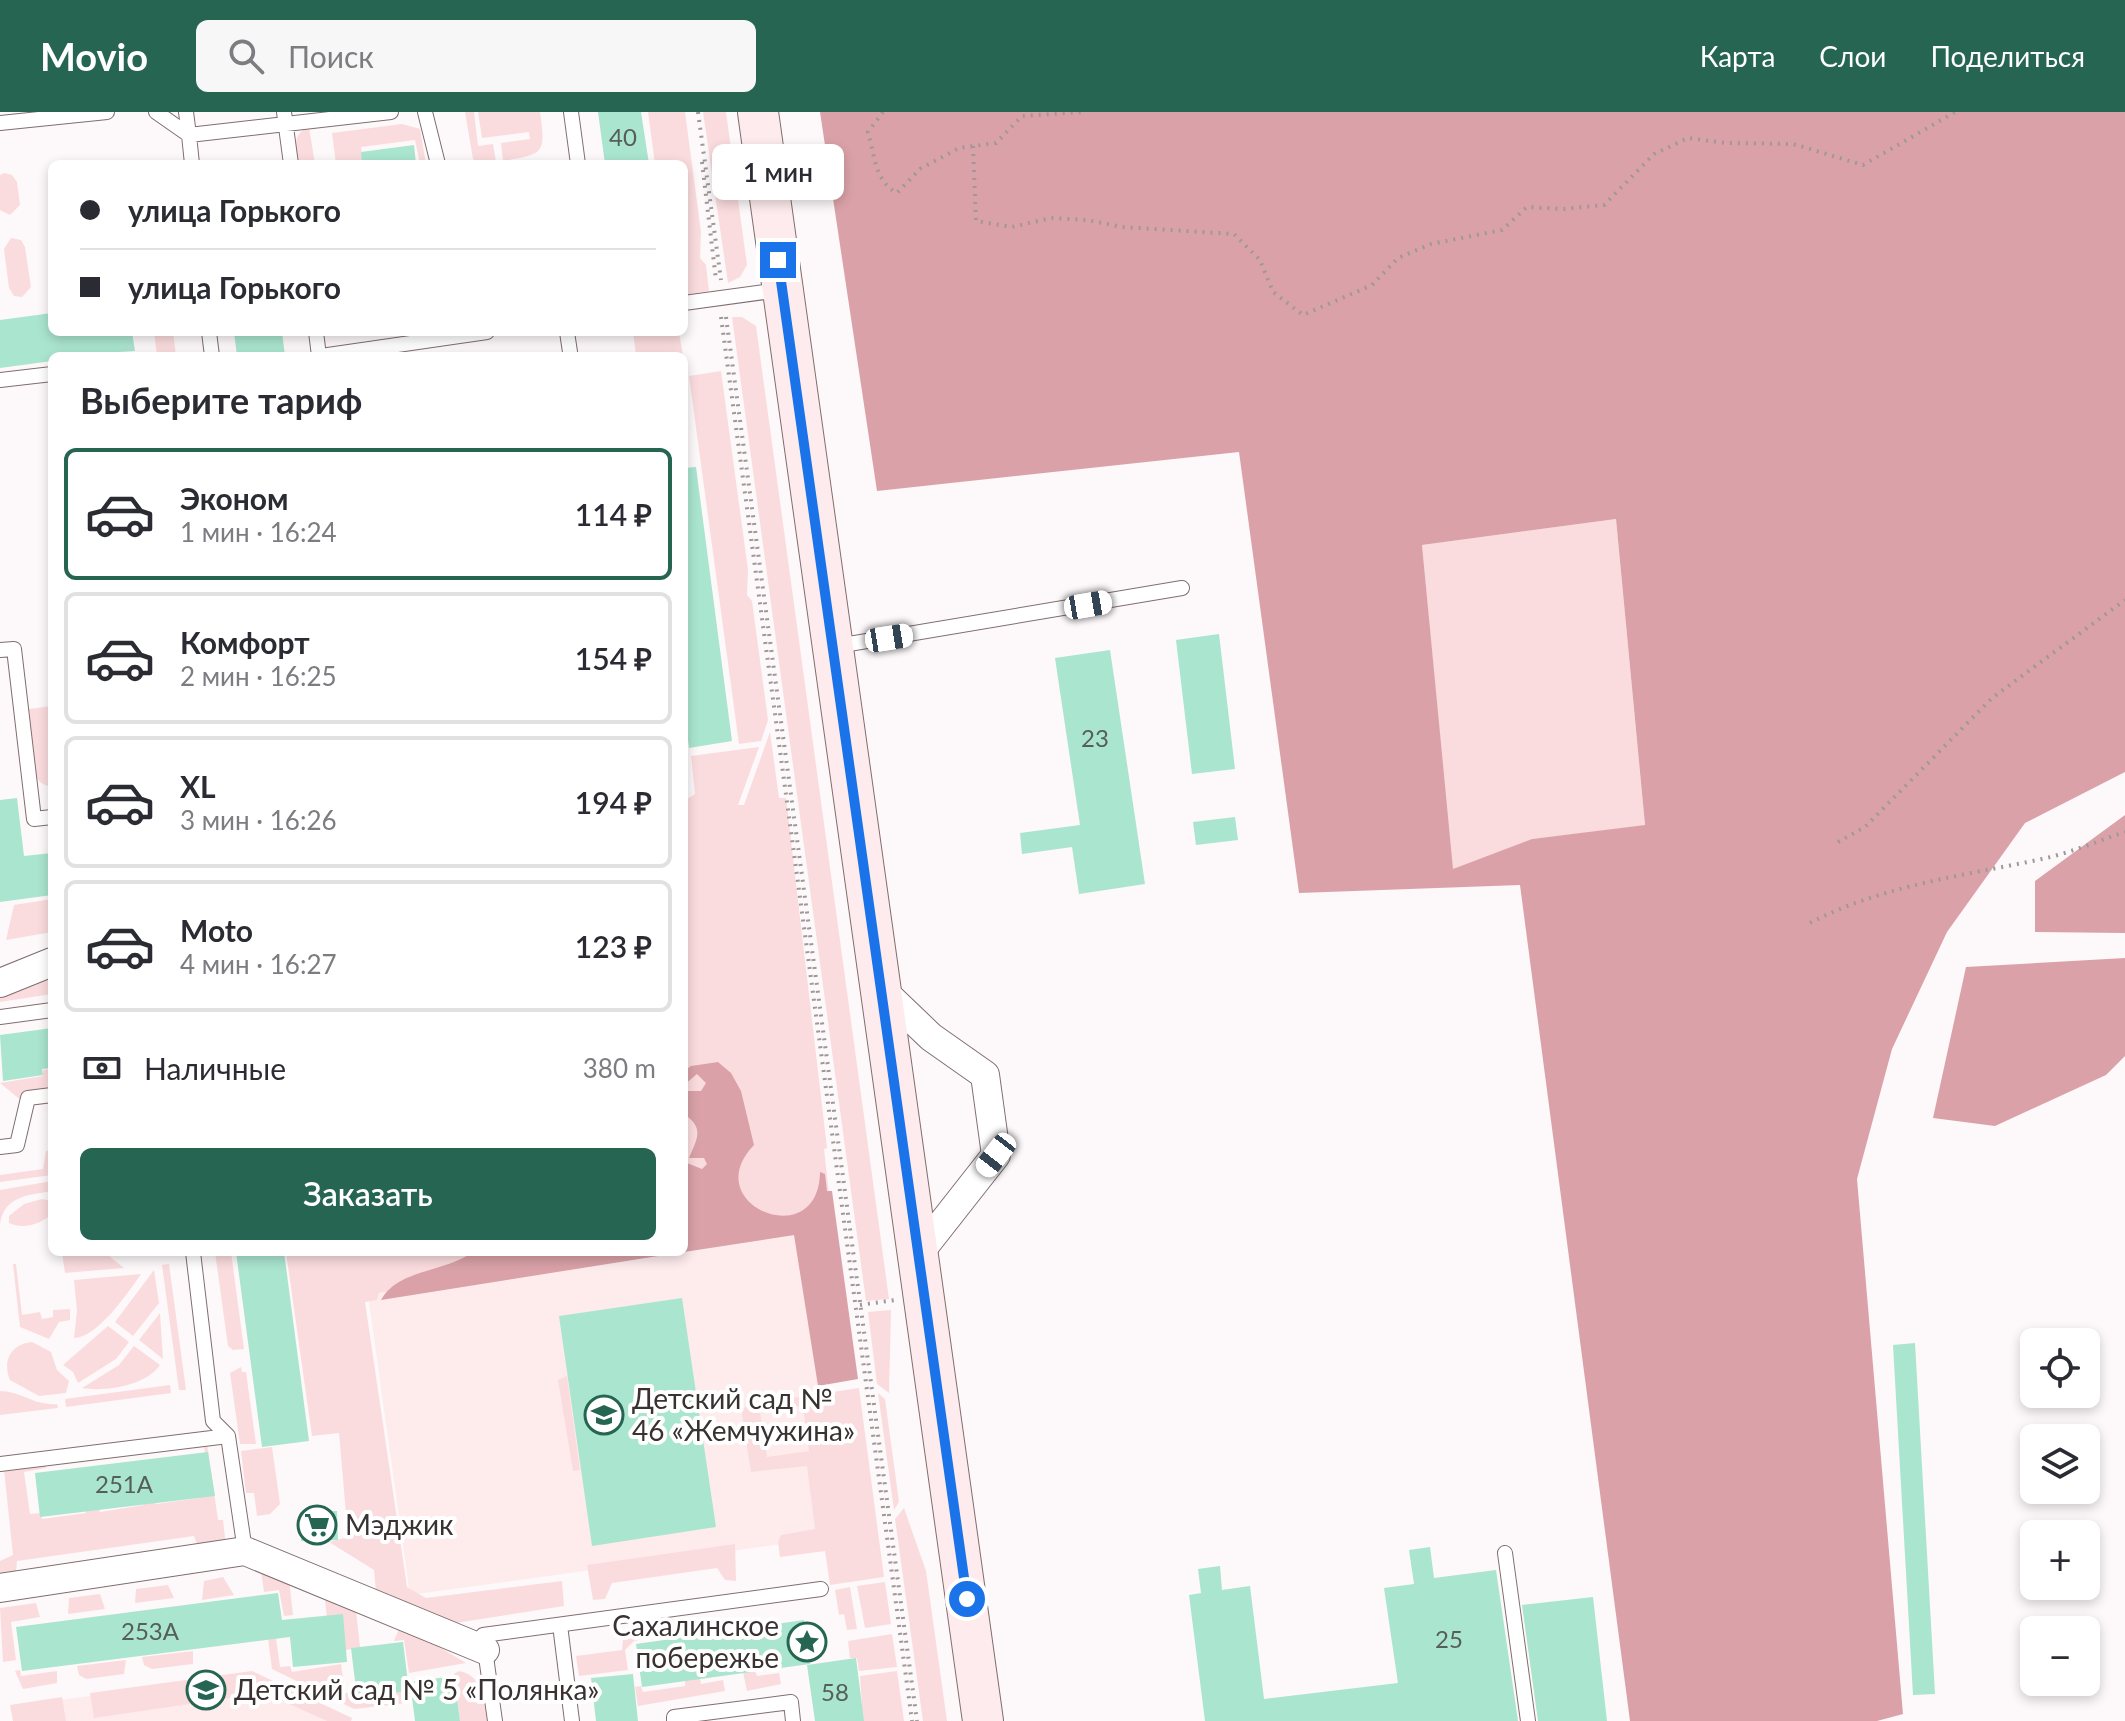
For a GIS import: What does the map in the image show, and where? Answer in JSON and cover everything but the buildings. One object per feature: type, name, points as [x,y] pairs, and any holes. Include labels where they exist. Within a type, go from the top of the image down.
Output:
[{"type":"main road","points":[[758,112],[983,1721]]},
{"type":"street","points":[[0,983],[48,964]]},
{"type":"street","points":[[882,990],[931,1037],[985,1075],[996,1155],[919,1253]]},
{"type":"street","points":[[0,1588],[245,1551],[485,1650]]},
{"type":"lane","points":[[0,123],[107,112]]},
{"type":"lane","points":[[156,112],[189,135],[285,118],[391,112]]},
{"type":"lane","points":[[186,112],[192,160]]},
{"type":"lane","points":[[425,112],[437,160]]},
{"type":"lane","points":[[571,112],[577,160]]},
{"type":"lane","points":[[285,118],[290,160]]},
{"type":"lane","points":[[688,302],[720,292],[781,289]]},
{"type":"lane","points":[[348,352],[459,336]]},
{"type":"lane","points":[[568,336],[570,352]]},
{"type":"lane","points":[[0,380],[48,374]]},
{"type":"lane","points":[[832,647],[1182,588]]},
{"type":"lane","points":[[0,650],[14,649],[34,819],[48,817]]},
{"type":"lane","points":[[0,1017],[48,1011]]},
{"type":"lane","points":[[0,1147],[17,1145],[28,1098],[48,1096]]},
{"type":"lane","points":[[193,1256],[213,1421],[228,1436],[245,1551]]},
{"type":"lane","points":[[0,1464],[228,1436]]},
{"type":"lane","points":[[1505,1553],[1528,1721]]},
{"type":"lane","points":[[495,1721],[483,1635],[821,1589]]},
{"type":"lane","points":[[560,1625],[572,1721]]},
{"type":"lane","points":[[674,1721],[674,1717],[791,1702],[793,1721]]},
{"type":"path","points":[[697,112],[915,1721]]},
{"type":"path","points":[[697,112],[720,292]]},
{"type":"path","points":[[883,112],[868,132],[880,176],[886,187],[897,193],[920,169],[959,148],[996,143],[1022,116],[1081,112]]},
{"type":"path","points":[[973,146],[976,221],[1012,227],[1051,218],[1075,219],[1122,227],[1234,234],[1260,260],[1273,292],[1303,315],[1372,285],[1398,258],[1431,244],[1502,230],[1527,207],[1564,209],[1604,205],[1654,154],[1688,138],[1725,143],[1793,144],[1863,165],[1955,112]]},
{"type":"path","points":[[726,316],[915,1721]]},
{"type":"path","points":[[1838,842],[1865,827],[1992,698],[2125,600]]},
{"type":"path","points":[[1810,923],[1846,905],[1933,879],[2045,858],[2125,832]]},
{"type":"shaded area","points":[[465,112],[474,112],[478,146],[493,144],[496,160],[473,159]]},
{"type":"shaded area","points":[[478,112],[540,112],[542,144],[534,153],[503,160],[501,143],[530,139],[529,132],[482,138]]},
{"type":"shaded area","points":[[648,112],[685,112],[701,232],[700,258],[706,265],[709,291],[688,294],[688,160],[654,160]]},
{"type":"shaded area","points":[[703,112],[726,112],[747,265],[740,277],[728,283]]},
{"type":"shaded area","points":[[820,112],[2125,112],[2125,772],[2025,823],[1947,932],[1892,1049],[1857,1179],[1903,1714],[1877,1721],[1630,1721],[1520,885],[1299,893],[1239,452],[877,491]],"holes":[[[1616,519],[1645,825],[1532,839],[1453,869],[1422,545]]]},
{"type":"shaded area","points":[[402,124],[420,129],[425,160],[419,160],[415,140],[361,147],[363,160],[335,160],[332,133]]},
{"type":"shaded area","points":[[309,127],[314,160],[298,160],[297,138]]},
{"type":"shaded area","points":[[0,175],[12,175],[17,182],[20,205],[10,215],[0,210]]},
{"type":"shaded area","points":[[11,238],[21,240],[25,247],[31,287],[22,297],[14,296],[9,288],[4,249]]},
{"type":"shaded area","points":[[732,317],[742,317],[756,326],[889,1299],[866,1301]]},
{"type":"shaded area","points":[[154,336],[174,336],[176,352],[156,352]]},
{"type":"shaded area","points":[[634,336],[680,336],[682,352],[636,352]]},
{"type":"shaded area","points":[[721,371],[748,570],[747,595],[752,601],[768,720],[761,741],[739,744],[689,376]]},
{"type":"shaded area","points":[[1616,519],[1645,826],[1532,839],[1452,870],[1422,545]]},
{"type":"shaded area","points":[[48,707],[48,785],[42,784],[36,776],[29,709]]},
{"type":"shaded area","points":[[770,732],[779,798],[786,798],[827,1148],[824,1149],[833,1230],[688,1250],[688,798],[695,794],[691,756],[759,747],[738,805],[744,805]]},
{"type":"shaded area","points":[[2125,815],[2125,933],[2035,932],[2035,881]]},
{"type":"shaded area","points":[[48,900],[48,933],[6,940],[14,905]]},
{"type":"shaded area","points":[[2125,958],[2125,1056],[2106,1075],[1995,1126],[1933,1118],[1966,967]]},
{"type":"shaded area","points":[[48,977],[48,995],[0,1002],[0,993]]},
{"type":"shaded area","points":[[718,1062],[731,1073],[741,1091],[754,1145],[740,1167],[740,1186],[749,1202],[765,1212],[783,1216],[801,1211],[814,1197],[820,1172],[825,1174],[827,1191],[832,1191],[858,1379],[818,1386],[794,1235],[688,1251],[688,1163],[702,1169],[707,1164],[704,1158],[689,1158],[697,1129],[688,1117],[688,1091],[701,1091],[706,1083],[697,1074],[688,1082],[688,1068]]},
{"type":"shaded area","points":[[48,1069],[48,1104],[28,1106],[0,1083],[43,1076],[43,1070]]},
{"type":"shaded area","points":[[46,1151],[48,1176],[0,1182],[0,1175],[43,1169]]},
{"type":"shaded area","points":[[48,1182],[48,1192],[18,1199],[6,1208],[0,1225],[0,1190]]},
{"type":"shaded area","points":[[48,1200],[48,1217],[26,1226],[9,1223],[9,1216],[24,1204]]},
{"type":"shaded area","name":"Детский сад № 46 «Жемчужина»","points":[[798,1235],[840,1536],[410,1595],[368,1295],[648,1256],[688,1256],[688,1250]]},
{"type":"shaded area","points":[[63,1256],[109,1256],[124,1268],[65,1273]]},
{"type":"shaded area","points":[[216,1256],[232,1256],[244,1349],[233,1350],[228,1346]]},
{"type":"shaded area","points":[[287,1256],[647,1256],[379,1293],[377,1300],[365,1302],[407,1587],[426,1598],[562,1581],[564,1606],[443,1625],[376,1592],[374,1570],[329,1542],[348,1537],[339,1433],[312,1436]]},
{"type":"shaded area","points":[[467,1256],[658,1256],[381,1300],[389,1290],[410,1276]]},
{"type":"shaded area","points":[[13,1264],[16,1264],[22,1315],[40,1312],[42,1319],[53,1317],[53,1310],[70,1309],[70,1320],[59,1322],[49,1339],[20,1327]]},
{"type":"shaded area","points":[[169,1264],[186,1390],[179,1390],[162,1265]]},
{"type":"shaded area","points":[[154,1270],[159,1303],[133,1336],[115,1322]]},
{"type":"shaded area","points":[[141,1274],[102,1323],[83,1336],[74,1338],[77,1311],[74,1280]]},
{"type":"shaded area","points":[[891,1310],[889,1393],[877,1384],[868,1312]]},
{"type":"shaded area","points":[[160,1313],[163,1359],[139,1340]]},
{"type":"shaded area","points":[[108,1326],[129,1342],[116,1359],[78,1383],[73,1372],[63,1365]]},
{"type":"shaded area","points":[[32,1342],[51,1352],[57,1370],[69,1381],[66,1393],[39,1396],[10,1380],[7,1366],[10,1355],[19,1346]]},
{"type":"shaded area","points":[[134,1346],[160,1365],[154,1372],[124,1386],[82,1388],[119,1365]]},
{"type":"shaded area","points":[[241,1367],[242,1372],[246,1372],[256,1444],[240,1444],[230,1373]]},
{"type":"shaded area","points":[[567,1376],[580,1470],[573,1471],[558,1380]]},
{"type":"shaded area","points":[[170,1385],[171,1393],[66,1407],[65,1399]]},
{"type":"shaded area","points":[[859,1388],[884,1577],[830,1585],[825,1551],[780,1557],[778,1542],[781,1535],[815,1529],[807,1466],[751,1472],[741,1408],[759,1405],[767,1457],[809,1451],[803,1406],[768,1410],[767,1402]]},
{"type":"shaded area","points":[[0,1391],[57,1404],[58,1408],[0,1415]]},
{"type":"shaded area","points":[[878,1393],[885,1399],[899,1502],[894,1510]]},
{"type":"shaded area","points":[[192,1442],[207,1443],[218,1520],[223,1520],[226,1546],[198,1547],[194,1536],[17,1561],[16,1572],[0,1578],[0,1561],[13,1555],[4,1470],[46,1463],[46,1468],[24,1472],[30,1514],[41,1513],[42,1519],[86,1513],[85,1508],[98,1506],[100,1512],[144,1505],[143,1500],[154,1498],[156,1504],[199,1498],[210,1490],[204,1447],[193,1448]]},
{"type":"shaded area","points":[[272,1447],[280,1504],[270,1514],[257,1516],[254,1493],[246,1493],[241,1451]]},
{"type":"shaded area","points":[[904,1508],[926,1571],[947,1721],[923,1721],[895,1519]]},
{"type":"shaded area","points":[[735,1544],[736,1581],[725,1580],[717,1568],[612,1583],[605,1599],[593,1600],[587,1565]]},
{"type":"shaded area","points":[[288,1570],[293,1615],[284,1616],[279,1590],[264,1592],[261,1571]]},
{"type":"shaded area","points":[[223,1577],[234,1595],[202,1600],[204,1581]]},
{"type":"shaded area","points":[[885,1582],[891,1624],[865,1628],[857,1586]]},
{"type":"shaded area","points":[[168,1585],[174,1598],[135,1603],[136,1589]]},
{"type":"shaded area","points":[[850,1587],[857,1629],[847,1630],[844,1614],[839,1615],[835,1590]]},
{"type":"shaded area","points":[[324,1591],[356,1611],[360,1647],[342,1651],[327,1618]]},
{"type":"shaded area","points":[[100,1594],[105,1609],[68,1614],[69,1598]]},
{"type":"shaded area","points":[[36,1603],[40,1617],[11,1622],[16,1660],[3,1662],[0,1608]]},
{"type":"shaded area","points":[[401,1624],[466,1663],[409,1673],[404,1640],[394,1641]]},
{"type":"shaded area","points":[[648,1627],[649,1638],[634,1641],[625,1650],[628,1670],[579,1676],[576,1656],[622,1650],[624,1631]]},
{"type":"shaded area","points":[[892,1634],[897,1667],[859,1671],[857,1658],[850,1658],[848,1641]]},
{"type":"shaded area","points":[[276,1638],[280,1667],[290,1666],[292,1672],[341,1664],[345,1693],[356,1692],[357,1698],[398,1691],[405,1685],[407,1703],[354,1709],[272,1669],[268,1639]]},
{"type":"shaded area","points":[[193,1651],[193,1664],[152,1669],[144,1665],[142,1657]]},
{"type":"shaded area","points":[[126,1660],[124,1674],[86,1679],[79,1675],[77,1666]]},
{"type":"shaded area","points":[[20,1670],[21,1676],[57,1671],[57,1683],[23,1689],[15,1671]]},
{"type":"shaded area","points":[[755,1670],[757,1676],[779,1673],[781,1684],[747,1691],[743,1672]]},
{"type":"shaded area","points":[[252,1671],[352,1718],[351,1721],[327,1721],[265,1693],[94,1718],[90,1693]]},
{"type":"shaded area","points":[[459,1671],[478,1684],[487,1721],[460,1721],[454,1674]]},
{"type":"shaded area","points":[[897,1671],[904,1721],[863,1721],[860,1676]]},
{"type":"shaded area","name":"Детский сад № 5 «Полянка»","points":[[248,1675],[341,1721],[17,1721],[15,1706]]},
{"type":"shaded area","points":[[700,1678],[701,1684],[723,1680],[725,1691],[638,1706],[635,1687],[641,1686],[643,1692],[685,1686],[685,1680]]},
{"type":"shaded area","points":[[62,1697],[66,1721],[13,1721],[10,1705]]},
{"type":"place","name":"Детский сад № 46 «Жемчужина»","points":[[604,1415]]},
{"type":"place","name":"Мэджик","points":[[317,1525]]},
{"type":"place","name":"Сахалинское побережье","points":[[807,1642]]},
{"type":"place","name":"Детский сад № 5 «Полянка»","points":[[206,1690]]},
{"type":"route","points":[[778,260],[967,1599]]}]
